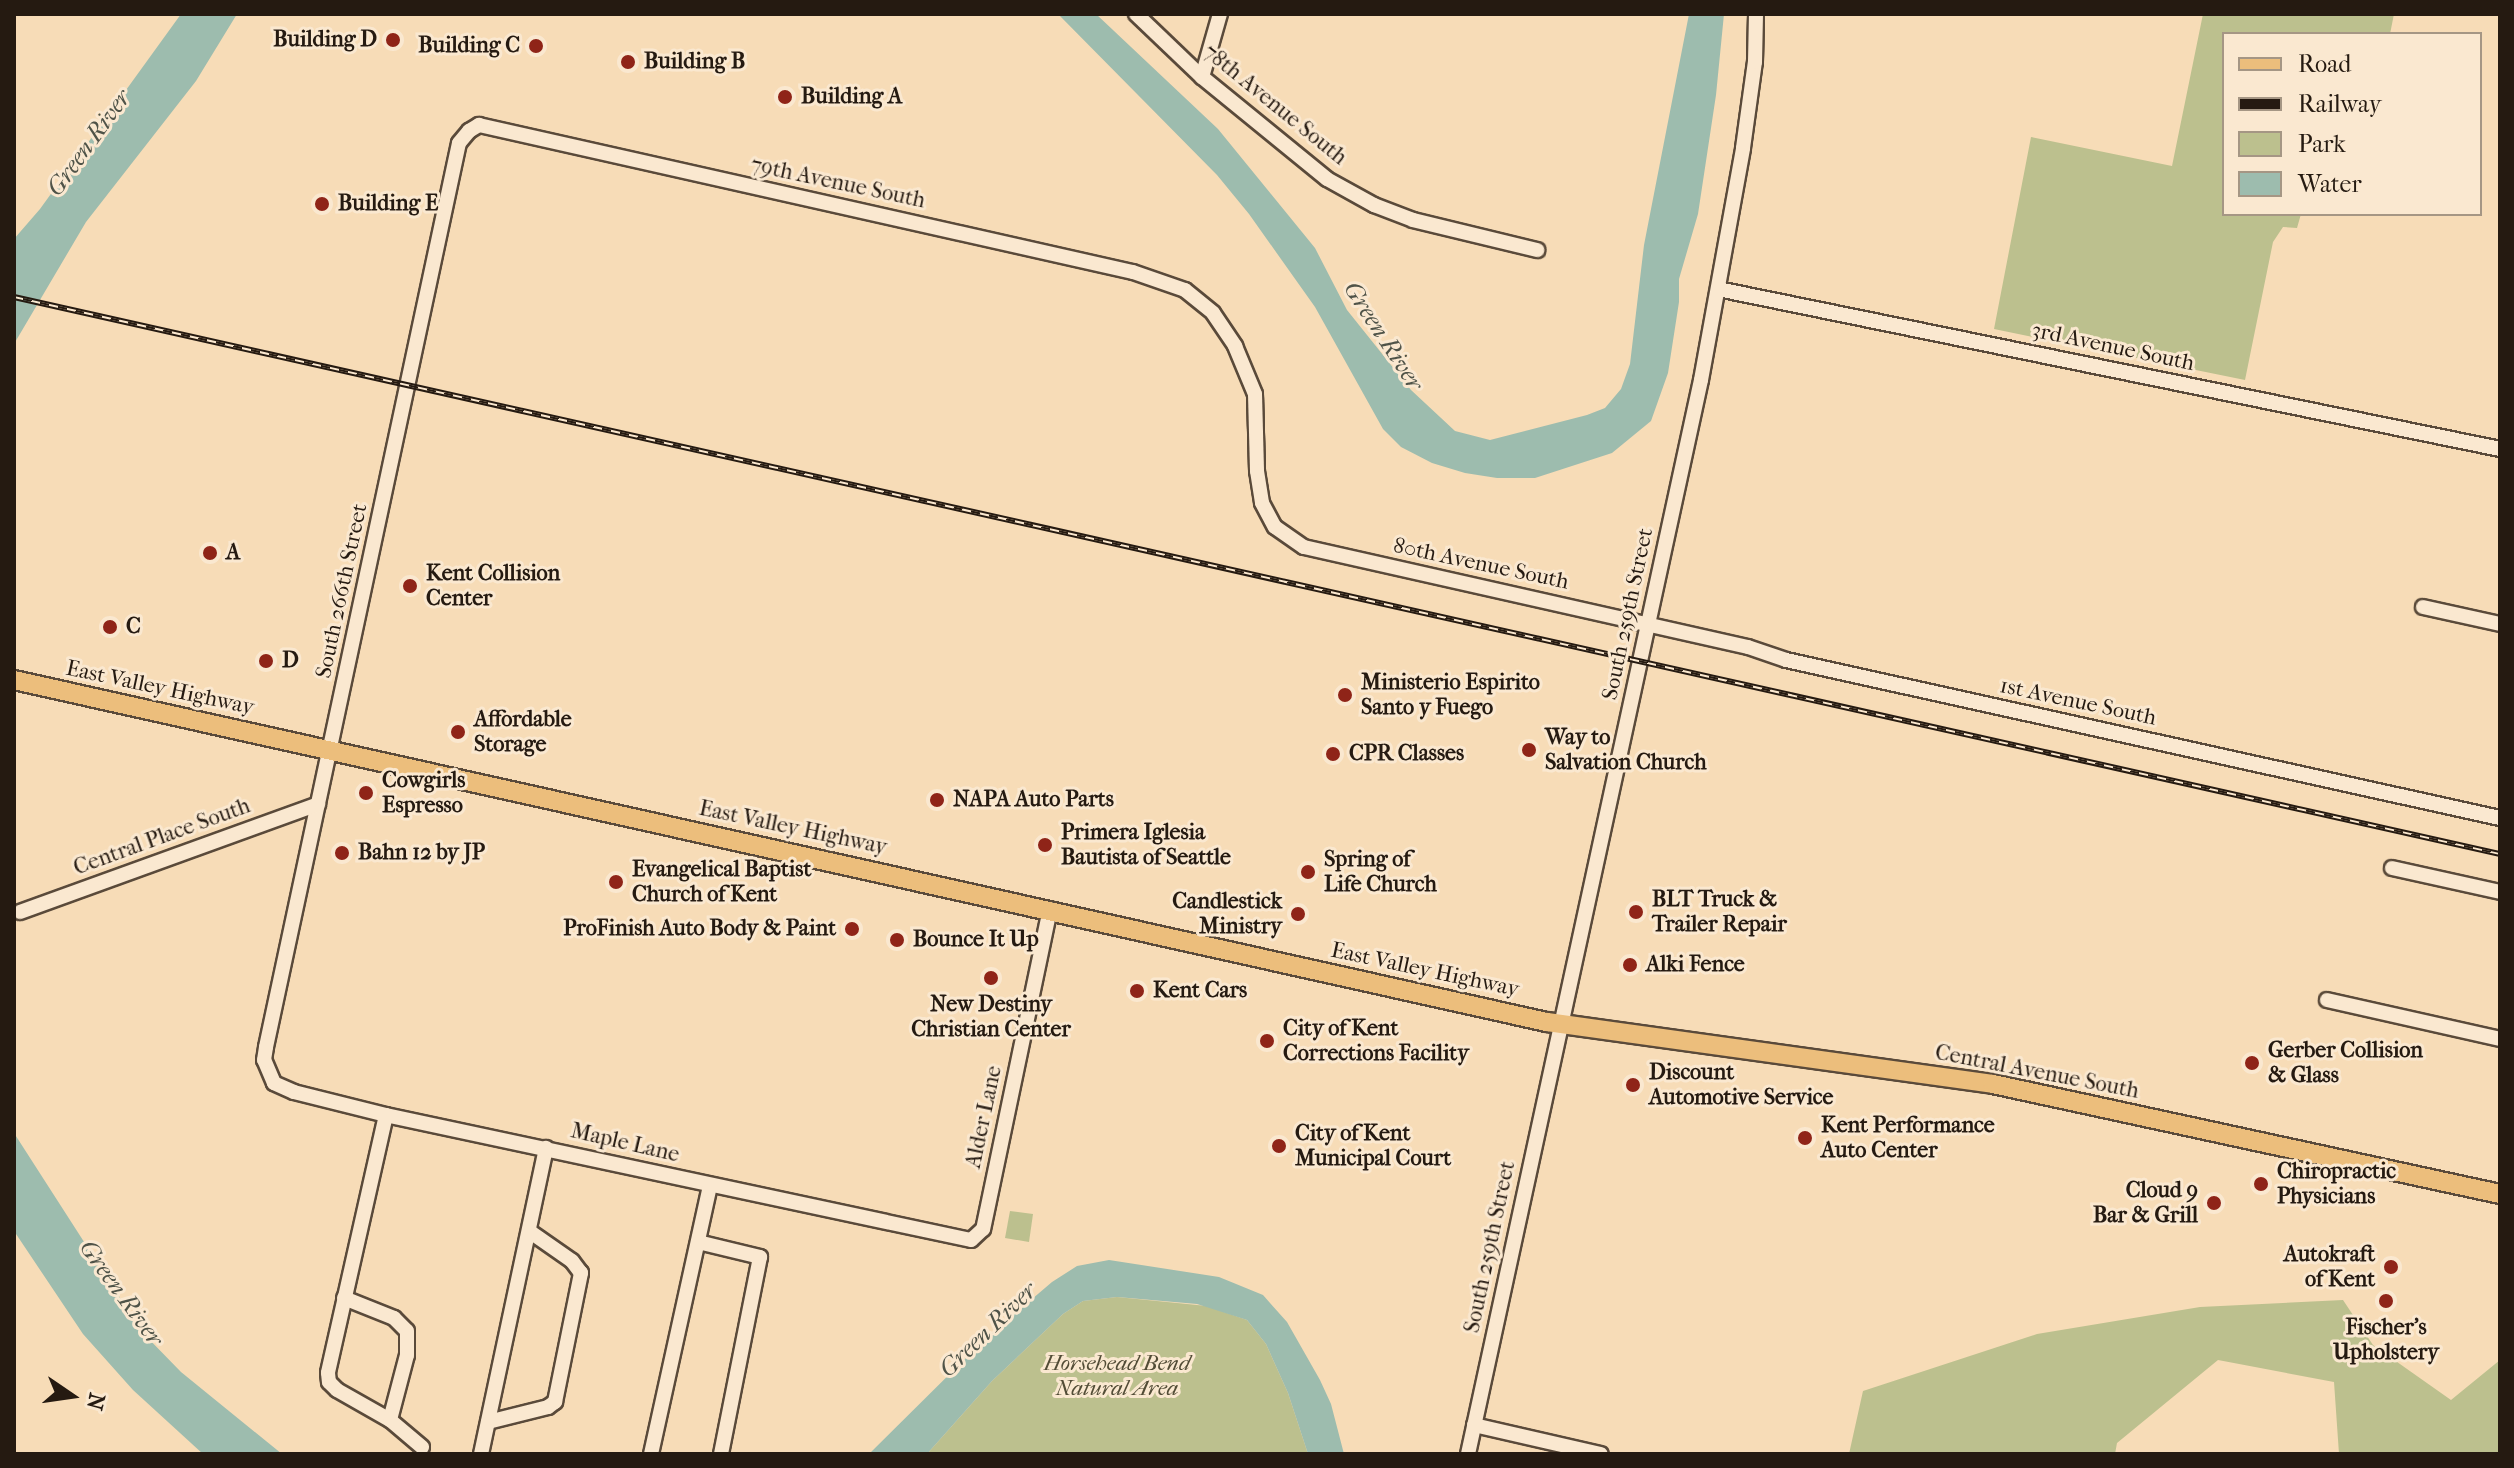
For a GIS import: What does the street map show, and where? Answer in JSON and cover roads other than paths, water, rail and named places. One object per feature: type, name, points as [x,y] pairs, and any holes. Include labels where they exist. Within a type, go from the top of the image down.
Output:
[{"type":"main road","name":"East Valley Highway","points":[[14,680],[1561,1025]]},
{"type":"main road","name":"Central Avenue South","points":[[1561,1025],[1993,1084],[2499,1189]]},
{"type":"street","name":"78th Avenue South","points":[[1136,14],[1202,77],[1297,157],[1351,193],[1413,220],[1537,250]]},
{"type":"street","points":[[1202,77],[1220,14]]},
{"type":"street","name":"South 259th Street","points":[[1468,1454],[1718,289],[1755,62],[1756,14]]},
{"type":"street","name":"79th Avenue South","points":[[479,125],[1133,272],[1185,290],[1213,313],[1235,346],[1255,394],[1257,471],[1262,503],[1275,527],[1304,547]]},
{"type":"street","name":"South 266th Street","points":[[268,1074],[266,1047],[332,750],[459,143],[479,125]]},
{"type":"street","name":"3rd Avenue South","points":[[1718,289],[2500,449]]},
{"type":"street","name":"80th Avenue South","points":[[1304,547],[1648,624]]},
{"type":"street","points":[[2423,607],[2500,624]]},
{"type":"street","name":"1st Avenue South","points":[[1648,624],[1748,647],[1786,660],[2500,818]]},
{"type":"street","name":"Central Place South","points":[[20,912],[318,804]]},
{"type":"street","points":[[2392,868],[2500,892]]},
{"type":"street","name":"Alder Lane","points":[[978,1237],[983,1229],[1050,909]]},
{"type":"street","points":[[2327,1000],[2500,1039]]},
{"type":"street","name":"Maple Lane","points":[[268,1074],[274,1083],[292,1091],[386,1115],[964,1241],[978,1237]]},
{"type":"street","points":[[386,1115],[344,1298],[329,1382],[344,1396],[390,1420],[422,1447]]},
{"type":"street","points":[[481,1454],[546,1148]]},
{"type":"street","points":[[651,1454],[710,1185]]},
{"type":"street","points":[[488,1422],[548,1407],[555,1402],[581,1273],[572,1261],[529,1231]]},
{"type":"street","points":[[698,1242],[760,1257],[721,1454]]},
{"type":"street","points":[[344,1298],[394,1318],[407,1331],[407,1355],[390,1420]]},
{"type":"street","points":[[1474,1425],[1601,1454]]},
{"type":"water","name":"Green River","points":[[181,14],[237,14],[196,81],[86,222],[14,344],[14,239],[40,209]]},
{"type":"water","points":[[1058,14],[1096,14],[1218,129],[1315,248],[1347,310],[1411,390],[1455,431],[1490,440],[1605,408],[1621,389],[1630,364],[1644,245],[1689,14],[1724,14],[1716,95],[1698,214],[1679,279],[1679,302],[1668,373],[1651,421],[1612,453],[1535,478],[1497,478],[1465,473],[1432,463],[1401,447],[1383,429],[1315,307],[1249,214],[1217,175]]},
{"type":"water","points":[[14,1133],[142,1332],[181,1372],[282,1454],[203,1454],[133,1390],[83,1334],[14,1231]]},
{"type":"water","points":[[1109,1260],[1219,1277],[1263,1295],[1287,1322],[1320,1380],[1331,1404],[1344,1454],[1308,1454],[1288,1393],[1266,1344],[1247,1320],[1197,1304],[1117,1297],[1083,1301],[1063,1314],[992,1381],[927,1454],[869,1454],[985,1339],[1052,1282],[1077,1266]]},
{"type":"railway","points":[[14,297],[2500,854]]},
{"type":"place","name":"Building D","points":[[393,40]]},
{"type":"place","name":"Building C","points":[[536,46]]},
{"type":"place","name":"Building B","points":[[628,62]]},
{"type":"place","name":"Building A","points":[[785,97]]},
{"type":"place","name":"Building E","points":[[322,204]]},
{"type":"place","name":"A","points":[[210,553]]},
{"type":"place","name":"Kent Collision Center","points":[[410,586]]},
{"type":"place","name":"C","points":[[110,627]]},
{"type":"place","name":"D","points":[[266,661]]},
{"type":"place","name":"Ministerio Espirito Santo y Fuego","points":[[1345,695]]},
{"type":"place","name":"Affordable Storage","points":[[458,732]]},
{"type":"place","name":"Way to Salvation Church","points":[[1529,750]]},
{"type":"place","name":"CPR Classes","points":[[1333,754]]},
{"type":"place","name":"Cowgirls Espresso","points":[[366,793]]},
{"type":"place","name":"NAPA Auto Parts","points":[[937,800]]},
{"type":"place","name":"Primera Iglesia Bautista of Seattle","points":[[1045,845]]},
{"type":"place","name":"Bahn 12 by JP","points":[[342,853]]},
{"type":"place","name":"Spring of Life Church","points":[[1308,872]]},
{"type":"place","name":"Evangelical Baptist Church of Kent","points":[[616,882]]},
{"type":"place","name":"BLT Truck & Trailer Repair","points":[[1636,912]]},
{"type":"place","name":"Candlestick Ministry","points":[[1298,914]]},
{"type":"place","name":"ProFinish Auto Body & Paint","points":[[852,929]]},
{"type":"place","name":"Bounce It Up","points":[[897,940]]},
{"type":"place","name":"Alki Fence","points":[[1630,965]]},
{"type":"place","name":"New Destiny Christian Center","points":[[991,978]]},
{"type":"place","name":"Kent Cars","points":[[1137,991]]},
{"type":"place","name":"City of Kent Corrections Facility","points":[[1267,1041]]},
{"type":"place","name":"Gerber Collision & Glass","points":[[2252,1063]]},
{"type":"place","name":"Discount Automotive Service","points":[[1633,1085]]},
{"type":"place","name":"Kent Performance Auto Center","points":[[1805,1138]]},
{"type":"place","name":"City of Kent Municipal Court","points":[[1279,1146]]},
{"type":"place","name":"Chiropractic Physicians","points":[[2261,1184]]},
{"type":"place","name":"Cloud 9 Bar & Grill","points":[[2214,1203]]},
{"type":"place","name":"Autokraft of Kent","points":[[2391,1267]]},
{"type":"place","name":"Fischer's Upholstery","points":[[2386,1301]]},
{"type":"park label","name":"Horsehead Bend Natural Area","points":[[1117,1376]]}]
